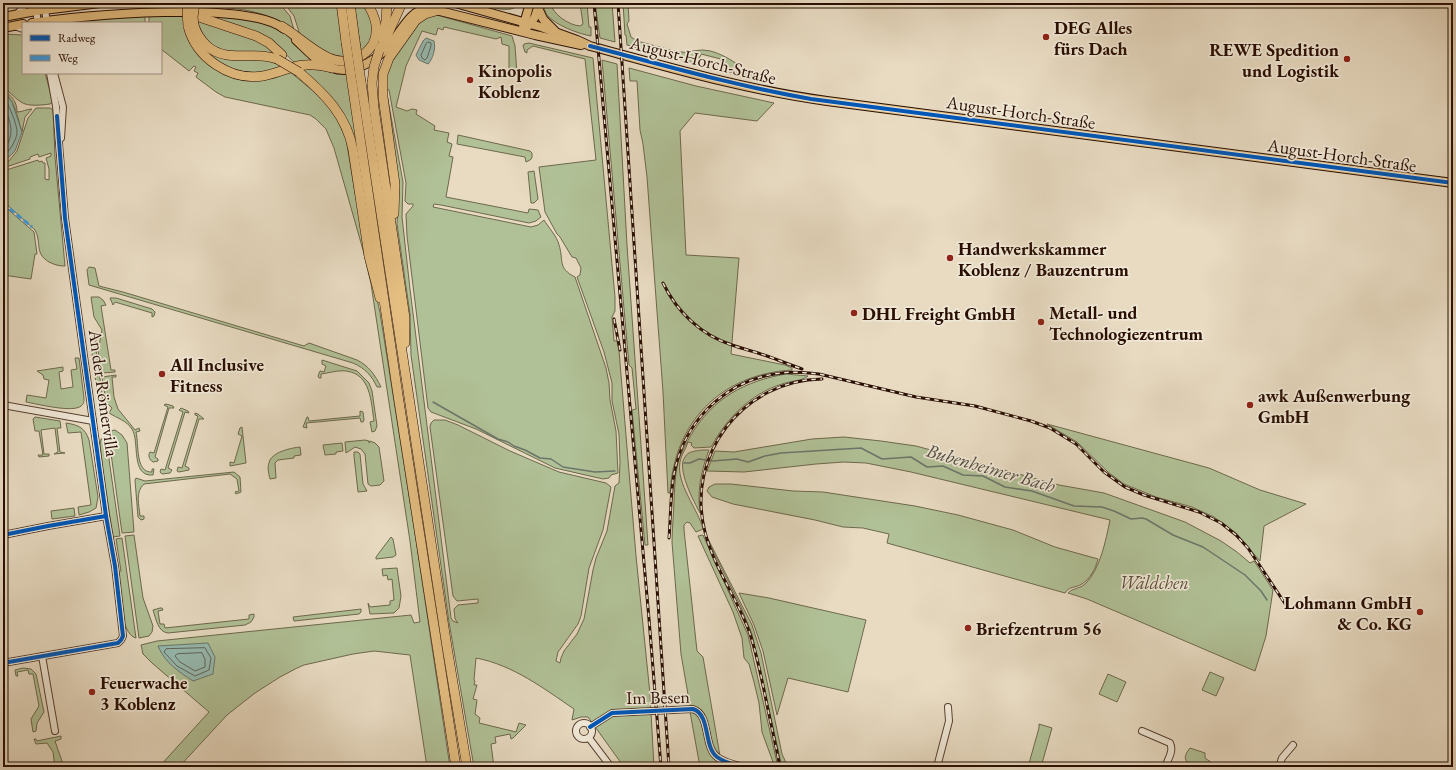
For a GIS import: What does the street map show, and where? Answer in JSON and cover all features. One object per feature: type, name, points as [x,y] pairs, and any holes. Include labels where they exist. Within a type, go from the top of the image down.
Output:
[{"type":"highway","points":[[188,3],[187,12],[194,42],[201,52],[216,65],[232,73],[244,76],[260,76],[307,64],[316,64],[332,68]]},
{"type":"highway","points":[[191,25],[194,3]]},
{"type":"highway","points":[[341,3],[351,42],[390,336],[456,767]]},
{"type":"highway","points":[[350,3],[351,42]]},
{"type":"highway","points":[[282,26],[325,57],[339,61],[352,61],[368,50],[374,42],[376,35],[377,27],[368,3]]},
{"type":"highway","points":[[387,3],[385,27],[372,73],[372,83],[374,108],[405,318],[404,358]]},
{"type":"highway","points":[[379,51],[402,3]]},
{"type":"highway","points":[[392,227],[395,184],[382,97],[383,74],[389,58],[416,20],[425,14],[439,10]]},
{"type":"highway","points":[[181,11],[256,36],[269,43],[279,57],[303,75],[331,102],[341,117],[349,134],[353,150],[370,260],[390,336]]},
{"type":"highway","points":[[191,25],[203,41],[218,53],[232,56],[279,57]]},
{"type":"highway","points":[[357,82],[404,358],[466,767]]},
{"type":"main road","points":[[3,17],[36,7],[81,6],[100,3]]},
{"type":"main road","name":"August-Horch-Straße","points":[[455,3],[527,23],[590,46],[767,91],[1453,183]]},
{"type":"main road","points":[[527,23],[535,19],[538,5]]},
{"type":"main road","points":[[538,5],[543,19],[559,34]]},
{"type":"main road","points":[[510,18],[521,15],[529,6]]},
{"type":"main road","points":[[522,32],[527,23],[529,6]]},
{"type":"main road","name":"August-Horch-Straße","points":[[332,68],[349,69],[366,64],[377,58],[386,50],[414,13],[425,8],[439,10],[576,45],[590,46]]},
{"type":"main road","points":[[40,22],[71,20],[123,12],[181,11],[244,14],[266,19],[282,26],[318,60],[332,68]]},
{"type":"main road","points":[[3,28],[22,24]]},
{"type":"street","points":[[17,14],[27,3]]},
{"type":"street","points":[[69,3],[81,6]]},
{"type":"street","points":[[36,7],[40,22]]},
{"type":"street","points":[[40,22],[45,7]]},
{"type":"street","points":[[14,26],[22,30]]},
{"type":"street","name":"An der Römervilla","points":[[42,656],[118,643],[122,636],[117,579],[106,516],[66,218],[55,99],[50,74]]},
{"type":"street","name":"An der Römervilla","points":[[56,75],[63,110],[60,150]]},
{"type":"street","points":[[3,405],[94,421]]},
{"type":"street","points":[[3,535],[106,516]]},
{"type":"street","points":[[3,663],[42,656],[55,731]]},
{"type":"street","points":[[937,767],[949,721],[948,707]]},
{"type":"street","name":"Im Besen","points":[[590,727],[612,713],[693,709],[698,711],[702,717],[710,746],[714,754],[725,762],[744,767]]},
{"type":"street","points":[[581,724],[587,724],[590,727],[592,733],[588,738],[580,738],[578,736],[576,730],[581,724]]},
{"type":"street","points":[[1142,731],[1170,743],[1172,747],[1171,752],[1165,767]]},
{"type":"street","points":[[588,738],[611,767]]},
{"type":"street","points":[[1279,767],[1282,758],[1293,745]]},
{"type":"green space","points":[[248,3],[279,3],[290,16],[294,30],[270,17],[259,13],[236,9],[198,7],[199,4],[231,6]]},
{"type":"green space","points":[[284,3],[337,3],[345,59],[337,59],[300,35],[294,16]]},
{"type":"green space","points":[[354,3],[365,3],[373,22],[372,40],[361,52]]},
{"type":"green space","points":[[477,3],[520,3],[516,7],[506,10]]},
{"type":"green space","points":[[543,3],[550,3],[558,15],[571,24],[580,26],[583,24],[580,3],[587,3],[591,36],[561,26],[547,15]]},
{"type":"green space","points":[[595,3],[612,3],[615,42],[600,38]]},
{"type":"green space","points":[[623,3],[628,3],[629,21],[627,24],[631,37],[637,41],[678,52],[703,50],[717,53],[753,74],[757,78],[755,79],[723,70],[721,59],[701,54],[697,64],[627,45]]},
{"type":"green space","points":[[201,15],[255,19],[281,30],[313,60],[295,63],[275,44],[254,31]]},
{"type":"green space","points":[[437,15],[512,36],[515,46],[517,74],[512,75],[509,72],[509,46],[502,44],[501,37],[496,39],[444,27],[443,30],[438,28],[436,35],[422,31],[406,66],[396,107],[407,111],[412,109],[417,110],[416,114],[435,126],[434,130],[449,133],[447,142],[452,144],[449,156],[453,157],[446,197],[528,213],[529,209],[538,210],[541,217],[536,221],[529,223],[441,205],[434,204],[433,207],[531,227],[538,225],[544,220],[554,235],[559,245],[563,267],[569,274],[575,277],[606,368],[616,431],[618,473],[611,475],[609,478],[603,479],[555,468],[476,429],[431,412],[428,408],[407,236],[406,214],[413,204],[408,204],[405,201],[406,183],[389,90],[387,88],[386,73],[391,59],[418,20]]},
{"type":"green space","points":[[145,16],[145,22],[75,22],[80,19]]},
{"type":"green space","points":[[149,16],[183,16],[186,31],[228,75],[289,71],[324,100],[337,119],[346,139],[355,193],[380,313],[450,767],[427,767],[410,655],[374,651],[304,665],[280,677],[255,693],[227,715],[179,767],[159,767],[209,712],[152,663],[143,654],[141,645],[157,641],[411,615],[414,623],[420,622],[410,541],[371,284],[363,250],[334,148],[326,129],[310,115],[225,97],[216,92],[196,77],[198,73],[194,71],[196,67],[194,66],[189,71],[162,50],[162,22],[149,22]]},
{"type":"green space","points":[[196,19],[258,39],[280,56],[230,54],[206,42]]},
{"type":"green space","points":[[3,34],[22,35],[22,74],[45,74],[53,102],[43,105],[27,105],[3,88]]},
{"type":"green space","points":[[529,43],[593,58],[615,297],[615,311],[612,317],[614,341],[617,341],[619,351],[636,556],[650,694],[654,767],[624,767],[588,717],[581,717],[572,720],[574,709],[539,685],[503,666],[476,658],[474,685],[477,685],[473,699],[477,700],[475,714],[480,718],[479,723],[516,732],[519,723],[526,725],[511,739],[510,734],[495,737],[496,743],[491,744],[494,767],[474,767],[449,622],[411,355],[410,314],[397,224],[398,204],[386,89],[403,182],[402,217],[410,289],[451,618],[453,621],[458,623],[455,619],[454,609],[458,605],[478,603],[478,599],[457,601],[453,596],[430,427],[434,420],[445,420],[458,425],[510,451],[559,472],[606,483],[611,487],[603,530],[589,568],[581,616],[578,624],[558,652],[556,661],[560,663],[564,651],[577,634],[584,619],[596,558],[607,531],[615,486],[619,483],[619,434],[612,401],[612,383],[604,352],[577,277],[580,275],[581,268],[576,258],[572,257],[557,234],[545,212],[539,167],[596,160],[585,59],[533,46],[527,50],[527,53],[525,52],[523,46],[524,44]]},
{"type":"green space","points":[[203,46],[263,58],[284,67],[268,72],[242,73],[212,59]]},
{"type":"green space","points":[[602,60],[617,64],[627,245],[648,545],[645,545],[632,410],[636,409],[632,368],[629,365]]},
{"type":"green space","points":[[629,68],[696,86],[774,103],[757,121],[695,113],[680,131],[686,255],[739,258],[731,354],[785,365],[792,368],[792,370],[767,374],[744,381],[723,392],[706,406],[692,424],[681,444],[673,467],[670,493],[668,493],[663,392],[647,177],[640,130],[637,81],[630,81]]},
{"type":"green space","points":[[308,69],[347,72],[357,142],[354,142],[302,70]]},
{"type":"green space","points":[[3,91],[13,99],[17,112],[32,109],[25,117],[22,132],[13,104],[3,93]]},
{"type":"green space","points":[[36,108],[50,108],[53,110],[55,157],[65,266],[53,264],[44,259],[41,255],[35,230],[3,201],[3,171],[38,160],[39,162],[42,161],[45,163],[45,179],[49,180],[49,169],[46,158],[51,156],[51,153],[39,157],[38,154],[30,157],[30,159],[3,168],[17,151],[28,118]]},
{"type":"green space","points":[[458,135],[530,151],[532,153],[532,158],[526,162],[525,157],[457,144]]},
{"type":"green space","points":[[534,171],[538,199],[534,203],[531,203],[528,172]]},
{"type":"green space","points":[[3,205],[34,232],[37,254],[35,254],[31,279],[3,275]]},
{"type":"green space","points":[[89,267],[95,268],[99,286],[304,346],[309,343],[357,360],[371,371],[381,387],[377,387],[368,373],[353,363],[89,285],[87,270]]},
{"type":"green space","points":[[91,297],[99,297],[106,305],[101,306],[111,370],[115,370],[115,372],[102,373],[98,351],[102,330],[94,317]]},
{"type":"green space","points":[[110,298],[116,298],[152,309],[155,312],[154,316],[152,317],[152,313],[115,302],[113,305]]},
{"type":"green space","points":[[96,340],[103,401],[107,408],[106,410],[98,398],[92,354],[92,348]]},
{"type":"green space","points":[[75,358],[79,358],[84,398],[82,405],[71,409],[26,402],[27,395],[46,398],[49,380],[44,379],[43,375],[37,371],[63,367],[63,371],[59,372],[61,389],[73,387],[71,370],[77,369]]},
{"type":"green space","points":[[322,360],[357,371],[369,383],[372,391],[377,426],[375,431],[372,432],[370,422],[374,421],[372,406],[365,383],[354,373],[346,371],[321,374],[321,378],[319,378],[318,376],[320,371],[324,372],[326,366],[322,364]]},
{"type":"green space","points":[[786,374],[808,376],[803,379],[770,388],[740,408],[724,426],[711,447],[694,448],[691,445],[692,443],[688,442],[680,462],[681,479],[684,488],[703,529],[696,532],[690,523],[687,522],[684,525],[697,651],[703,657],[720,756],[712,746],[707,722],[702,711],[690,706],[681,654],[672,542],[675,479],[680,456],[691,435],[709,411],[731,393],[757,381]]},
{"type":"green space","points":[[116,375],[116,377],[112,377],[114,397],[118,409],[135,430],[139,428],[140,431],[136,432],[140,463],[147,471],[152,472],[152,469],[154,469],[153,475],[146,474],[141,470],[138,464],[134,435],[130,426],[109,413],[112,408],[106,402],[102,377]]},
{"type":"green space","points":[[166,404],[173,406],[174,408],[169,408],[155,457],[158,461],[153,462],[149,455],[150,452],[154,453],[168,407],[164,405]]},
{"type":"green space","points":[[181,408],[189,413],[185,412],[168,468],[172,470],[170,473],[162,474],[160,472],[161,469],[165,470],[183,412],[179,410]]},
{"type":"green space","points":[[360,411],[363,412],[363,422],[361,422],[360,418],[306,423],[307,428],[303,427],[307,417],[309,421],[360,416]]},
{"type":"green space","points":[[195,413],[204,419],[199,419],[185,466],[189,468],[189,470],[179,472],[177,471],[178,467],[182,468],[198,416],[195,415]]},
{"type":"green space","points":[[35,417],[60,421],[61,428],[57,428],[60,452],[65,453],[54,454],[58,452],[55,428],[41,430],[44,454],[49,454],[49,456],[39,457],[38,455],[43,455],[39,431],[35,431],[33,419]]},
{"type":"green space","points":[[66,423],[81,428],[86,433],[89,440],[98,497],[96,508],[79,515],[78,507],[91,505],[81,432],[68,433]]},
{"type":"green space","points":[[1047,424],[1209,468],[1260,490],[1306,504],[1264,526],[1260,561],[1236,533],[1214,517],[1192,507],[1156,497],[1124,484],[1108,472],[1077,442]]},
{"type":"green space","points":[[242,427],[246,463],[230,466],[230,462],[234,463],[242,436],[238,434],[240,428]]},
{"type":"green space","points":[[115,430],[122,435],[127,443],[134,532],[122,533],[109,439],[111,438],[110,431]]},
{"type":"green space","name":"Wäldchen","points":[[844,437],[916,446],[1059,485],[1104,493],[1185,522],[1221,541],[1250,563],[1254,561],[1273,590],[1266,636],[1255,671],[1087,599],[1068,593],[1084,585],[1091,577],[1102,554],[1110,520],[911,472],[866,463],[844,462],[816,464],[744,472],[707,471],[715,451],[734,452],[812,439]]},
{"type":"green space","points":[[106,438],[120,536],[113,537],[100,444],[101,439]]},
{"type":"green space","points":[[369,441],[369,443],[370,441],[375,443],[379,447],[384,481],[380,485],[371,486],[368,484],[365,454],[361,449],[355,447],[346,453],[345,442]]},
{"type":"green space","points":[[342,443],[343,451],[336,452],[336,454],[325,455],[323,445]]},
{"type":"green space","points":[[300,447],[301,455],[294,456],[294,458],[278,460],[275,463],[276,478],[270,479],[268,465],[273,456],[282,451]]},
{"type":"green space","points":[[702,450],[709,450],[700,481],[700,513],[684,477],[683,462],[686,455]]},
{"type":"green space","points":[[354,452],[358,452],[360,454],[363,484],[367,491],[358,492]]},
{"type":"green space","points":[[234,472],[240,477],[241,492],[236,494],[235,492],[239,491],[237,479],[230,474],[144,484],[139,491],[138,499],[140,516],[144,516],[144,519],[141,520],[138,517],[136,478],[145,481]]},
{"type":"green space","points":[[715,484],[731,484],[793,491],[823,492],[915,506],[958,515],[1013,530],[1055,547],[1098,559],[1094,570],[1088,579],[1080,585],[1068,589],[1065,593],[887,543],[889,534],[863,528],[843,527],[733,504],[712,497],[707,491],[709,487]]},
{"type":"green space","points":[[74,508],[75,516],[52,519],[51,511]]},
{"type":"green space","points":[[134,535],[143,598],[153,626],[152,632],[149,636],[139,638],[125,536]]},
{"type":"green space","points":[[703,535],[748,635],[778,767],[773,767],[773,762],[762,732],[759,703],[749,664],[744,658],[742,638],[733,612],[698,536]]},
{"type":"green space","points":[[391,537],[393,539],[396,555],[393,557],[376,559],[376,557]]},
{"type":"green space","points":[[122,538],[136,638],[130,635],[126,628],[120,598],[119,572],[121,571],[116,539]]},
{"type":"green space","points":[[708,539],[752,625],[761,653],[782,754],[788,767],[782,767],[752,634],[741,607]]},
{"type":"green space","points":[[397,568],[401,596],[399,608],[394,613],[370,614],[368,603],[370,607],[390,605],[390,601],[394,600],[392,579],[388,580],[387,575],[383,576],[382,569]]},
{"type":"green space","points":[[739,593],[769,598],[866,620],[848,692],[788,678],[777,715],[763,651],[754,625]]},
{"type":"green space","points":[[160,608],[163,610],[158,611],[160,624],[164,624],[165,628],[249,619],[249,615],[254,614],[254,617],[251,622],[245,625],[168,633],[160,628],[155,617],[153,610]]},
{"type":"green space","points":[[361,609],[359,614],[294,621],[293,617]]},
{"type":"green space","points":[[23,668],[31,669],[36,674],[44,712],[37,723],[36,731],[33,732],[31,719],[39,706],[33,674],[29,674],[28,670],[17,672],[18,676],[16,676],[15,670]]},
{"type":"green space","points":[[1210,672],[1224,678],[1216,696],[1202,690]]},
{"type":"green space","points":[[1108,674],[1126,682],[1117,702],[1099,694]]},
{"type":"green space","points":[[690,712],[696,714],[700,718],[710,754],[724,767],[700,767]]},
{"type":"green space","points":[[1039,724],[1052,728],[1041,767],[1028,767],[1039,728]]},
{"type":"green space","points":[[61,736],[61,739],[55,741],[64,767],[55,767],[53,752],[47,743],[36,744],[34,739],[37,741]]},
{"type":"green space","points":[[1190,748],[1205,753],[1205,758],[1222,767],[1200,767],[1187,762],[1185,756]]},
{"type":"water","points":[[426,38],[434,41],[435,44],[433,56],[428,64],[419,60],[416,55]]},
{"type":"water","points":[[3,93],[6,94],[12,102],[22,132],[15,151],[3,163]]},
{"type":"water","points":[[208,643],[215,657],[213,674],[193,681],[168,662],[158,646]]},
{"type":"waterway","name":"Bubenheimer Bach","points":[[433,402],[498,439],[508,442],[540,458],[551,459],[563,467],[595,472],[615,471]]},
{"type":"waterway","name":"Bubenheimer Bach","points":[[684,463],[690,463],[699,459],[713,461],[737,459],[748,462],[765,456],[781,453],[861,448],[882,459],[911,457],[927,467],[943,466],[963,475],[983,476],[1005,487],[1032,491],[1074,506],[1102,507],[1131,519],[1146,519],[1173,535],[1203,547],[1245,575],[1261,591],[1267,600]]},
{"type":"railway","points":[[594,3],[661,767]]},
{"type":"railway","points":[[618,3],[669,767]]},
{"type":"railway","points":[[663,283],[675,304],[700,329],[721,341],[802,369]]},
{"type":"railway","points":[[614,319],[620,350]]},
{"type":"railway","points":[[669,538],[672,492],[676,465],[682,447],[691,430],[702,415],[729,391],[746,382],[763,376],[787,372],[801,372],[819,374],[916,397],[975,406],[1031,421],[1050,428],[1076,444],[1104,472],[1125,487],[1144,495],[1199,512],[1221,523],[1236,535],[1248,548],[1286,605]]},
{"type":"railway","points":[[780,767],[750,634],[709,545],[705,532],[701,503],[704,476],[712,450],[726,427],[745,408],[768,392],[793,383],[822,379]]},
{"type":"marked path","points":[[3,203],[32,227]]},
{"type":"cycle path","points":[[590,46],[727,82],[811,99],[1453,183]]},
{"type":"cycle path","points":[[3,663],[118,643],[123,636],[115,566],[106,516],[65,218],[57,116]]},
{"type":"cycle path","points":[[3,535],[106,516]]},
{"type":"cycle path","points":[[590,727],[612,713],[693,709],[699,712],[702,717],[710,746],[717,757],[734,765],[744,767]]},
{"type":"place","name":"DEG Alles fürs Dach","points":[[1046,37]]},
{"type":"place","name":"REWE Spedition und Logistik","points":[[1347,59]]},
{"type":"place","name":"Kinopolis Koblenz","points":[[470,80]]},
{"type":"place","name":"Handwerkskammer Koblenz / Bauzentrum","points":[[950,258]]},
{"type":"place","name":"DHL Freight GmbH","points":[[854,313]]},
{"type":"place","name":"Metall- und Technologiezentrum","points":[[1041,322]]},
{"type":"place","name":"All Inclusive Fitness","points":[[162,374]]},
{"type":"place","name":"awk Außenwerbung GmbH","points":[[1250,405]]},
{"type":"place","name":"Lohmann GmbH & Co. KG","points":[[1420,612]]},
{"type":"place","name":"Briefzentrum 56","points":[[968,628]]},
{"type":"place","name":"Feuerwache 3 Koblenz","points":[[92,692]]}]
